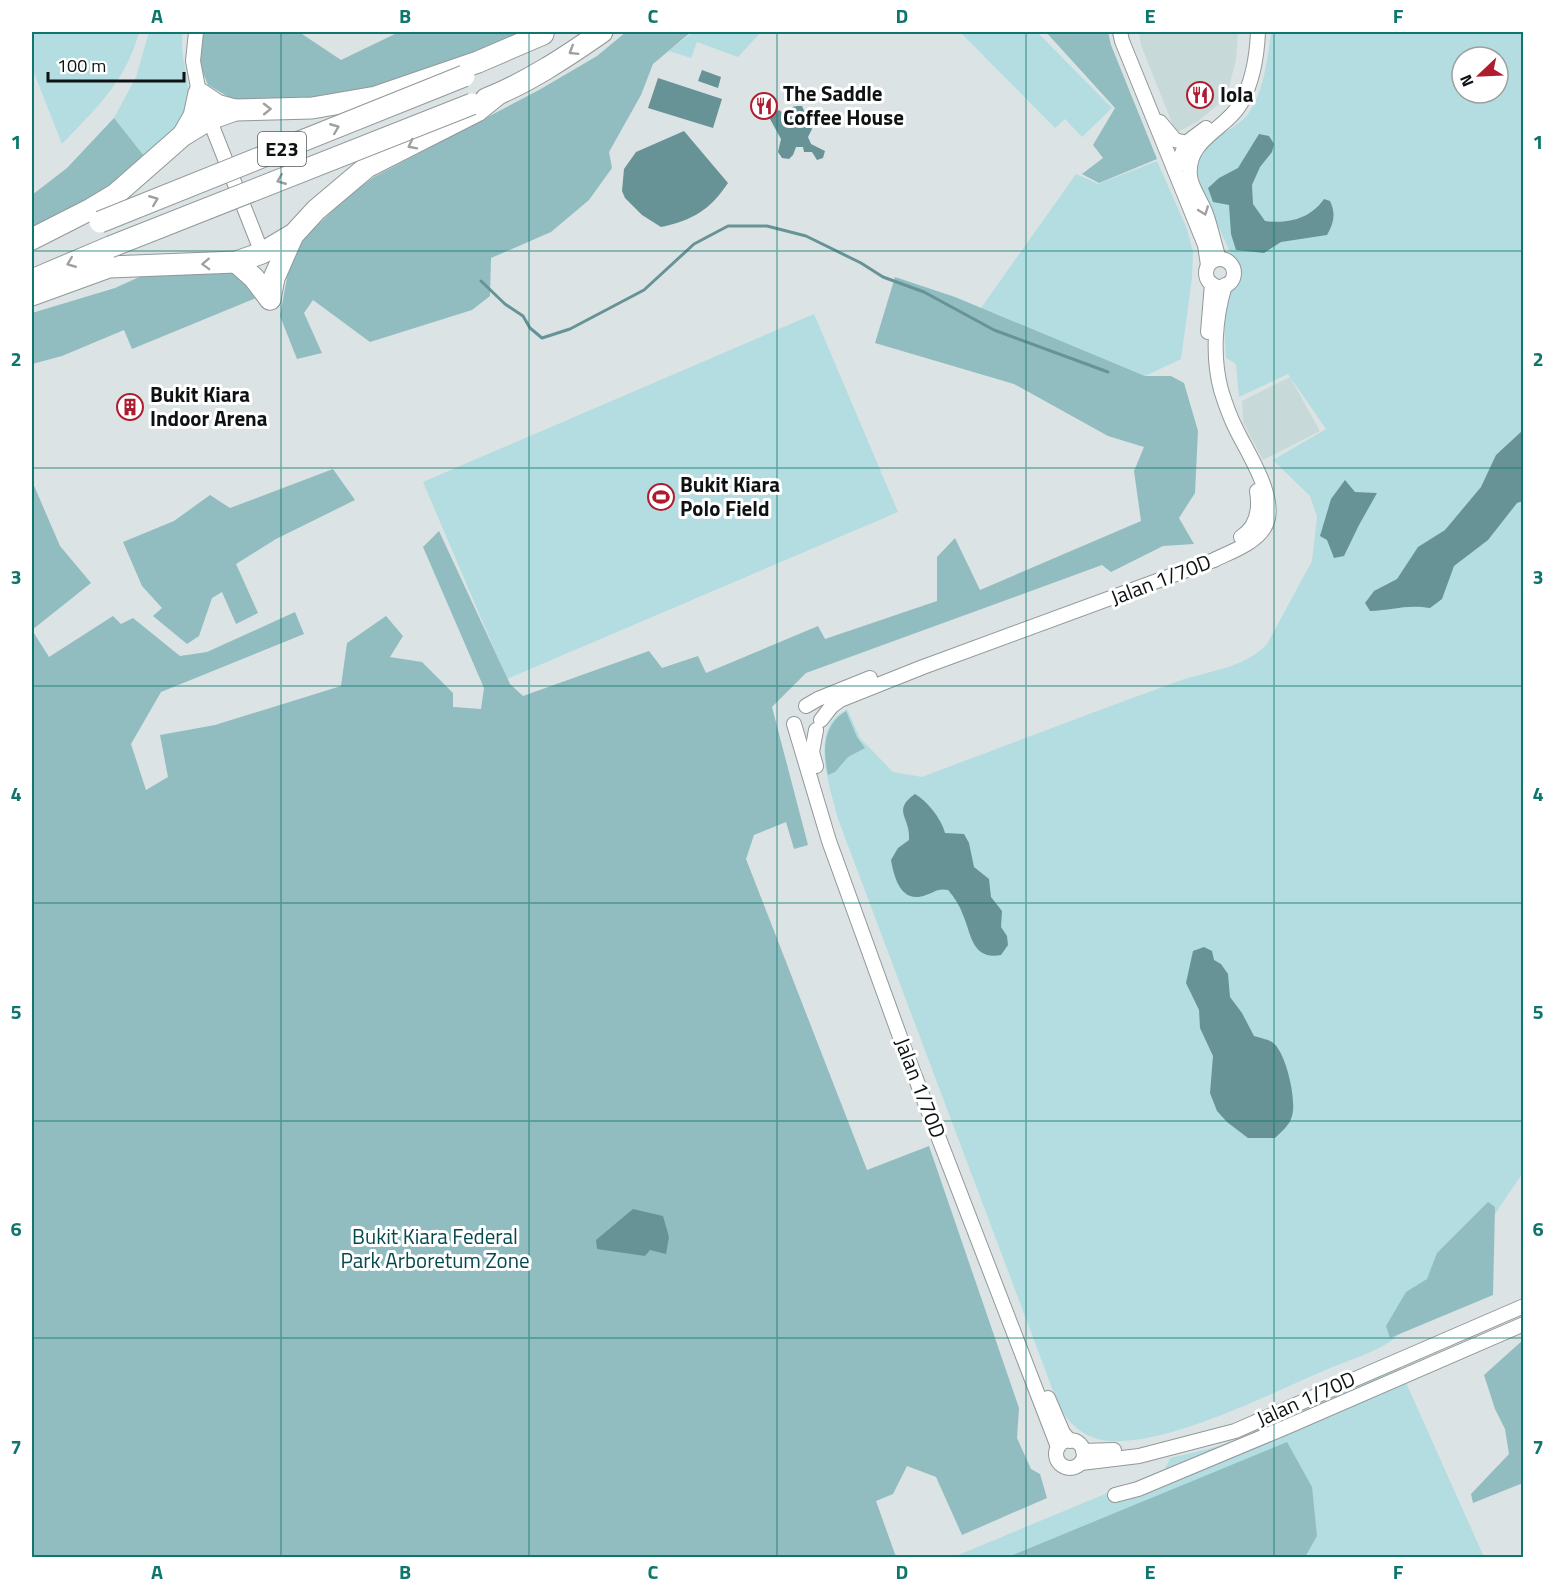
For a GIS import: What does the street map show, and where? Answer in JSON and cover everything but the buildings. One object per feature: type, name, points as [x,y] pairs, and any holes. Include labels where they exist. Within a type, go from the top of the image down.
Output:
[{"type":"highway","name":"E23","points":[[32,280],[498,94],[602,32]]},
{"type":"highway","points":[[183,136],[194,116],[199,93],[217,105],[235,110],[312,108],[368,99],[478,62],[545,33]]},
{"type":"highway","name":"E23","points":[[32,249],[464,76],[545,33]]},
{"type":"highway","points":[[32,295],[109,267],[237,262],[262,253],[294,234],[316,210],[367,167],[477,111],[498,94]]},
{"type":"highway","points":[[32,238],[116,194],[183,136],[210,119],[235,110]]},
{"type":"highway","points":[[237,262],[254,278],[270,299],[274,278],[294,234]]},
{"type":"street","points":[[196,32],[193,61],[199,93],[262,253]]},
{"type":"street","points":[[1120,32],[1213,262]]},
{"type":"street","points":[[1175,171],[1186,143],[1217,119],[1237,98],[1249,59],[1251,32]]},
{"type":"street","points":[[1213,262],[1230,263],[1234,270],[1233,278],[1219,284],[1207,277],[1213,262],[1206,214],[1189,177],[1192,155],[1203,138],[1227,119],[1240,104],[1252,76],[1257,56],[1258,32]]},
{"type":"street","points":[[1151,111],[1175,140],[1186,143]]},
{"type":"street","name":"Jalan 1/70D","points":[[807,706],[818,699],[919,659],[992,635],[1214,553],[1249,532],[1254,525],[1259,506],[1258,494],[1247,461],[1226,427],[1216,400],[1210,369],[1209,308],[1219,284]]},
{"type":"street","name":"Jalan 1/70D","points":[[1064,1444],[1063,1433],[912,1044],[837,839],[812,752],[818,725],[831,707],[840,700],[923,667],[1204,565],[1260,533],[1265,527],[1268,512],[1264,489],[1257,468],[1235,428],[1221,391],[1216,368],[1219,284]]},
{"type":"street","points":[[807,706],[817,710],[818,725],[805,733],[794,724],[797,710],[807,706]]},
{"type":"street","name":"Jalan 1/70D","points":[[794,724],[829,841],[904,1048],[1064,1444]]},
{"type":"street","name":"Jalan 1/70D","points":[[1082,1457],[1151,1446],[1231,1423],[1524,1298]]},
{"type":"street","name":"Jalan 1/70D","points":[[1082,1457],[1138,1456],[1235,1431],[1524,1306]]},
{"type":"street","points":[[1114,1495],[1137,1489],[1284,1428],[1524,1324]]},
{"type":"street","points":[[1078,1443],[1082,1457],[1072,1468],[1063,1466],[1057,1458],[1064,1444],[1078,1443]]},
{"type":"shaded area","points":[[32,32],[139,32],[118,80],[98,106],[62,144],[33,70]]},
{"type":"shaded area","points":[[149,32],[183,32],[188,104],[179,124],[144,156],[114,118],[136,77]]},
{"type":"shaded area","points":[[693,32],[761,32],[738,57],[697,42],[691,58],[669,51]]},
{"type":"shaded area","points":[[960,32],[1037,32],[1112,108],[1082,137],[1065,119],[1055,128]]},
{"type":"shaded area","points":[[1139,32],[1238,32],[1236,60],[1226,98],[1197,122],[1176,133],[1141,45]]},
{"type":"shaded area","points":[[1271,32],[1523,32],[1523,1173],[1472,1249],[1431,1303],[1388,1343],[1218,1417],[1189,1427],[1135,1440],[1102,1440],[1079,1430],[1058,1404],[838,819],[828,781],[824,753],[825,740],[835,718],[847,709],[860,738],[893,772],[922,777],[1176,682],[1236,664],[1258,652],[1267,644],[1312,561],[1317,517],[1310,496],[1273,460],[1326,429],[1288,374],[1239,397],[1236,364],[1226,358],[1225,331],[1228,299],[1236,268],[1202,189],[1197,169],[1198,159],[1203,150],[1244,119],[1250,111],[1262,83]]},
{"type":"shaded area","points":[[702,70],[721,77],[718,88],[698,81]]},
{"type":"shaded area","points":[[658,78],[722,99],[713,128],[648,108]]},
{"type":"shaded area","points":[[802,106],[812,129],[808,137],[811,144],[825,151],[823,158],[817,160],[812,152],[804,152],[803,147],[796,147],[789,159],[782,158],[778,152],[781,139],[770,119],[773,112],[779,110],[785,115],[792,107]]},
{"type":"shaded area","points":[[684,131],[728,183],[700,212],[682,221],[661,227],[642,215],[625,198],[622,191],[624,169],[636,152]]},
{"type":"shaded area","points":[[1259,134],[1269,136],[1274,144],[1272,152],[1260,167],[1252,185],[1253,204],[1265,221],[1282,222],[1305,216],[1324,199],[1330,201],[1333,218],[1327,235],[1281,242],[1264,253],[1236,250],[1231,234],[1229,205],[1213,202],[1208,188],[1219,178],[1238,168]]},
{"type":"shaded area","points":[[1157,161],[1187,229],[1193,252],[1192,278],[1181,359],[1145,376],[981,308],[1076,174],[1098,184]]},
{"type":"shaded area","name":"Bukit Kiara Polo Field","points":[[814,314],[898,512],[507,679],[423,482]]},
{"type":"shaded area","points":[[1290,377],[1320,431],[1263,460],[1243,422],[1242,401]]},
{"type":"shaded area","points":[[1523,430],[1523,501],[1517,503],[1488,540],[1454,566],[1442,599],[1430,608],[1407,607],[1370,611],[1365,603],[1374,591],[1397,579],[1418,547],[1445,530],[1481,487],[1496,455]]},
{"type":"shaded area","points":[[1345,480],[1355,492],[1377,493],[1344,556],[1334,558],[1327,540],[1320,536],[1331,499]]},
{"type":"shaded area","points":[[915,794],[933,811],[945,833],[964,834],[969,843],[974,867],[989,879],[991,897],[1002,911],[1001,927],[1007,936],[1008,945],[1001,955],[991,956],[979,950],[971,938],[959,905],[948,890],[939,890],[917,897],[910,896],[900,888],[891,860],[898,848],[909,840],[903,810],[904,805]]},
{"type":"shaded area","points":[[1204,947],[1212,951],[1214,960],[1221,964],[1228,974],[1230,997],[1242,1013],[1254,1036],[1272,1042],[1286,1065],[1292,1088],[1292,1116],[1275,1138],[1248,1138],[1217,1111],[1210,1093],[1213,1056],[1200,1028],[1199,1010],[1186,983],[1193,951]]},
{"type":"shaded area","points":[[633,1209],[663,1216],[669,1237],[666,1254],[650,1250],[645,1256],[597,1249],[596,1240]]},
{"type":"shaded area","points":[[1399,1367],[1484,1557],[951,1558],[1165,1469],[1170,1458],[1233,1441]]},
{"type":"green space","points":[[202,32],[299,32],[341,60],[399,32],[528,32],[414,78],[323,100],[234,100],[208,85],[197,58]]},
{"type":"green space","points":[[626,32],[691,32],[653,64],[641,95],[609,152],[612,168],[589,200],[551,232],[491,258],[490,296],[472,310],[370,342],[313,300],[304,313],[322,353],[297,359],[280,316],[290,261],[307,235],[347,197],[374,177],[539,90],[597,56]]},
{"type":"green space","points":[[1046,32],[1108,32],[1111,45],[1157,159],[1099,183],[1082,174],[1103,158],[1093,145],[1115,108]]},
{"type":"green space","points":[[114,118],[144,156],[98,196],[32,229],[32,195],[67,168]]},
{"type":"green space","points":[[238,267],[256,298],[132,349],[124,330],[62,356],[32,364],[32,313],[115,288],[148,273]]},
{"type":"green space","name":"Bukit Kiara Federal Park Arboretum Zone","points":[[895,277],[955,297],[1145,376],[1171,376],[1184,383],[1198,431],[1195,493],[1179,518],[1194,544],[1163,546],[1111,572],[1102,565],[806,673],[772,707],[808,845],[794,849],[786,822],[754,835],[746,859],[867,1170],[929,1146],[1019,1408],[1017,1438],[1031,1469],[1040,1474],[1047,1498],[962,1535],[936,1477],[907,1466],[893,1494],[876,1501],[896,1557],[32,1557],[32,630],[49,657],[113,616],[121,624],[133,618],[180,656],[207,652],[295,612],[304,634],[161,692],[131,744],[146,790],[168,777],[160,735],[215,725],[341,686],[347,643],[386,616],[403,636],[390,657],[422,662],[453,693],[453,707],[481,709],[484,688],[423,547],[439,531],[510,684],[523,696],[649,651],[662,668],[698,656],[706,673],[818,626],[825,639],[937,601],[937,557],[955,538],[980,590],[1141,521],[1134,471],[1144,447],[1108,436],[1014,384],[875,343]]},
{"type":"green space","points":[[333,469],[355,500],[276,539],[236,564],[258,613],[236,624],[222,592],[212,598],[199,636],[187,644],[153,616],[162,608],[142,586],[123,542],[174,521],[210,495],[230,508]]},
{"type":"green space","points":[[32,481],[60,546],[91,583],[32,630]]},
{"type":"green space","points":[[846,711],[857,737],[865,748],[848,757],[835,772],[828,775],[825,748],[828,732],[838,717]]},
{"type":"green space","points":[[1488,1202],[1495,1207],[1493,1295],[1390,1338],[1386,1326],[1406,1292],[1427,1279],[1437,1253]]},
{"type":"green space","points":[[1523,1340],[1523,1483],[1473,1503],[1471,1494],[1509,1454],[1505,1429],[1495,1409],[1484,1375]]},
{"type":"green space","points":[[1287,1442],[1312,1487],[1317,1536],[1305,1557],[1008,1557]]},
{"type":"waterway","points":[[481,281],[505,304],[523,316],[530,328],[542,338],[570,329],[644,290],[694,244],[728,226],[767,226],[806,236],[861,263],[883,277],[924,292],[994,330],[1108,372]]},
{"type":"place","name":"Iola","points":[[1200,95]]},
{"type":"place","name":"The Saddle Coffee House","points":[[764,106]]},
{"type":"place","name":"Bukit Kiara Indoor Arena","points":[[130,407]]},
{"type":"place","name":"Bukit Kiara Polo Field","points":[[661,497]]}]
